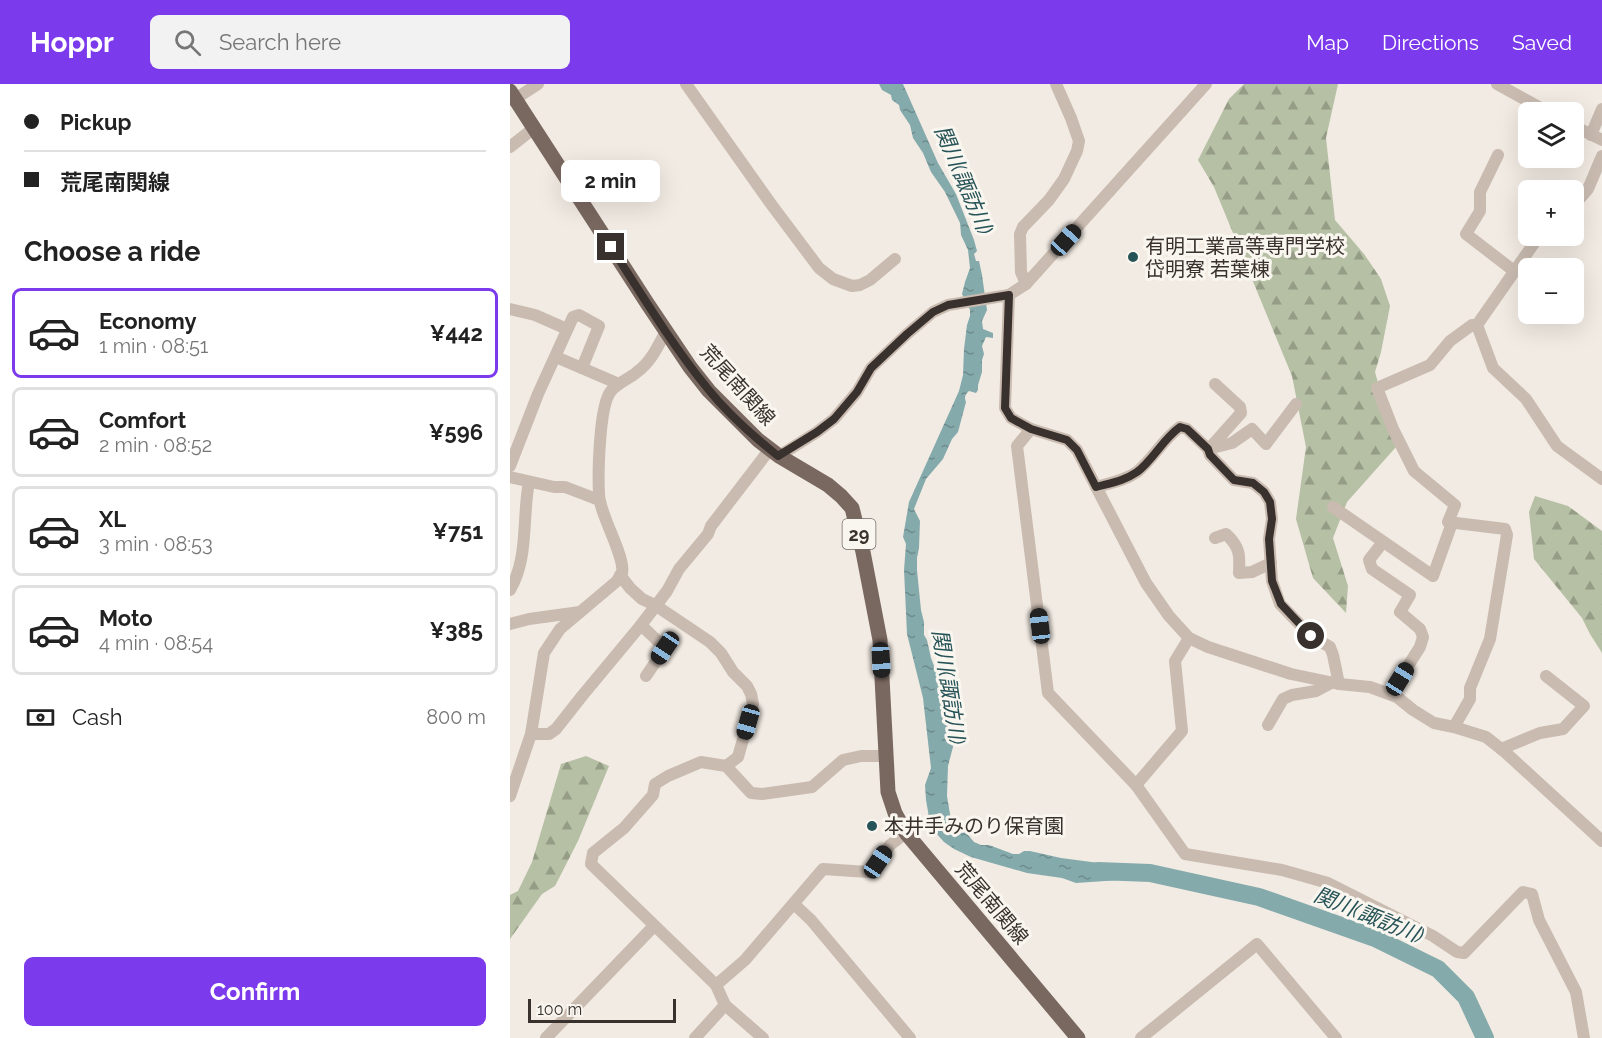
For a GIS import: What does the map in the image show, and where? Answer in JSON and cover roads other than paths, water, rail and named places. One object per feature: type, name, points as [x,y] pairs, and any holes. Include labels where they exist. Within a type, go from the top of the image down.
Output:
[{"type":"main road","name":"荒尾南関線","points":[[513,95],[666,331],[709,391],[738,422],[774,452],[828,485],[852,508],[880,640],[888,792],[895,813],[906,833],[1077,1038]]},
{"type":"street","points":[[513,95],[538,84]]},
{"type":"street","points":[[686,84],[819,268],[833,279],[852,286],[870,280],[896,259]]},
{"type":"street","points":[[1026,284],[1022,272],[1020,234],[1023,227],[1049,200],[1064,179],[1077,151],[1079,141],[1056,84]]},
{"type":"street","points":[[531,734],[549,734],[556,729],[667,591],[679,569],[708,534],[711,526],[774,452],[817,432],[834,419],[857,392],[871,368],[933,312],[948,305],[1004,296],[1026,284],[1206,84]]},
{"type":"street","points":[[1497,84],[1530,102]]},
{"type":"street","points":[[1596,137],[1602,109]]},
{"type":"street","points":[[510,147],[534,128]]},
{"type":"street","points":[[1498,155],[1480,192],[1480,212],[1466,234],[1514,271]]},
{"type":"street","points":[[1584,194],[1602,156]]},
{"type":"street","points":[[1454,727],[1470,699],[1470,688],[1490,639],[1506,536],[1505,529],[1448,522],[1455,505],[1414,471],[1393,429],[1377,388],[1430,365],[1450,341],[1472,325],[1477,325],[1532,246]]},
{"type":"street","points":[[1004,296],[1005,408],[1011,418],[1031,429],[1067,440],[1077,450],[1146,583],[1189,638],[1208,647],[1291,674],[1335,684],[1370,687],[1397,697],[1434,723],[1486,737],[1602,841]]},
{"type":"street","points":[[510,309],[535,315],[567,329]]},
{"type":"street","points":[[510,466],[538,394],[567,329],[573,316],[579,315],[599,326],[582,368]]},
{"type":"street","points":[[1477,325],[1493,368],[1526,399],[1557,446],[1602,478]]},
{"type":"street","points":[[510,796],[531,734],[544,653],[560,629],[617,581],[622,573],[621,561],[599,500],[598,455],[605,403],[610,392],[649,361],[666,331]]},
{"type":"street","points":[[556,357],[619,384]]},
{"type":"street","points":[[1208,449],[1241,413],[1240,407],[1215,384]]},
{"type":"street","points":[[1208,449],[1232,443],[1252,429],[1266,444],[1296,404]]},
{"type":"street","points":[[1096,487],[1121,481],[1138,471],[1180,427],[1187,429],[1208,449],[1210,455],[1234,480],[1253,483],[1264,492],[1270,502],[1272,519],[1269,539],[1272,581],[1281,604],[1311,636],[1329,647],[1333,655],[1335,684]]},
{"type":"street","points":[[1031,429],[1017,446],[1048,693],[1136,785],[1185,854],[1282,870],[1328,883],[1433,936],[1457,952],[1464,952],[1523,892],[1532,894],[1539,920],[1576,992],[1584,1038]]},
{"type":"street","points":[[510,477],[554,487],[565,487],[599,500]]},
{"type":"street","points":[[510,590],[515,580],[524,541],[529,482]]},
{"type":"street","points":[[1333,507],[1433,576],[1452,523]]},
{"type":"street","points":[[1215,538],[1226,534],[1233,540],[1240,553],[1239,573],[1252,572],[1271,562]]},
{"type":"street","points":[[1383,542],[1369,560],[1372,569],[1410,595],[1400,612],[1420,629],[1423,637],[1420,647],[1390,694]]},
{"type":"street","points":[[620,575],[642,600],[655,605],[710,642],[747,686],[753,704],[738,757],[726,766]]},
{"type":"street","points":[[510,624],[581,612]]},
{"type":"street","points":[[641,624],[665,648],[646,676]]},
{"type":"street","points":[[1136,785],[1182,731],[1175,661],[1189,638]]},
{"type":"street","points":[[1501,749],[1540,733],[1563,729],[1584,706],[1546,676]]},
{"type":"street","points":[[1268,725],[1283,699],[1335,684]]},
{"type":"street","points":[[764,1038],[725,1005],[716,985],[591,864],[593,853],[624,828],[653,795],[655,784],[701,762],[726,766],[751,793],[762,794],[812,787],[843,760],[861,756],[886,756]]},
{"type":"street","points":[[716,985],[745,960],[823,869],[868,872],[890,845],[906,833]]},
{"type":"street","points":[[794,904],[811,920],[910,1038]]},
{"type":"street","points":[[546,1038],[654,926]]},
{"type":"street","points":[[1141,1038],[1257,944],[1336,1038]]},
{"type":"street","points":[[695,1038],[725,1005]]},
{"type":"water","points":[[879,84],[903,84],[938,163],[956,194],[974,240],[977,251],[974,254],[976,261],[979,261],[982,275],[987,310],[982,321],[983,329],[993,333],[993,338],[986,337],[982,346],[984,354],[978,390],[976,393],[969,391],[966,395],[958,432],[952,439],[943,459],[926,479],[914,509],[920,521],[917,570],[924,635],[940,682],[948,726],[954,736],[948,766],[947,796],[951,820],[974,842],[1013,854],[1030,851],[1061,858],[1121,864],[1120,880],[1076,883],[1062,878],[1027,873],[971,857],[944,842],[930,823],[925,785],[931,768],[923,698],[907,634],[904,570],[906,544],[903,537],[909,502],[959,391],[963,375],[970,310],[962,294],[970,268],[968,250],[961,235],[960,223],[945,192],[931,172],[923,153],[913,138],[910,125],[899,105],[892,100],[891,95],[882,90]]},
{"type":"waterway","name":"関川(諏訪川)","points":[[1098,871],[1150,873],[1259,897],[1375,938],[1438,969],[1466,997],[1485,1038]]},
{"type":"place","name":"有明工業高等専門学校 岱明寮 若葉棟","points":[[1133,257]]},
{"type":"place","name":"本井手みのり保育園","points":[[872,826]]}]
